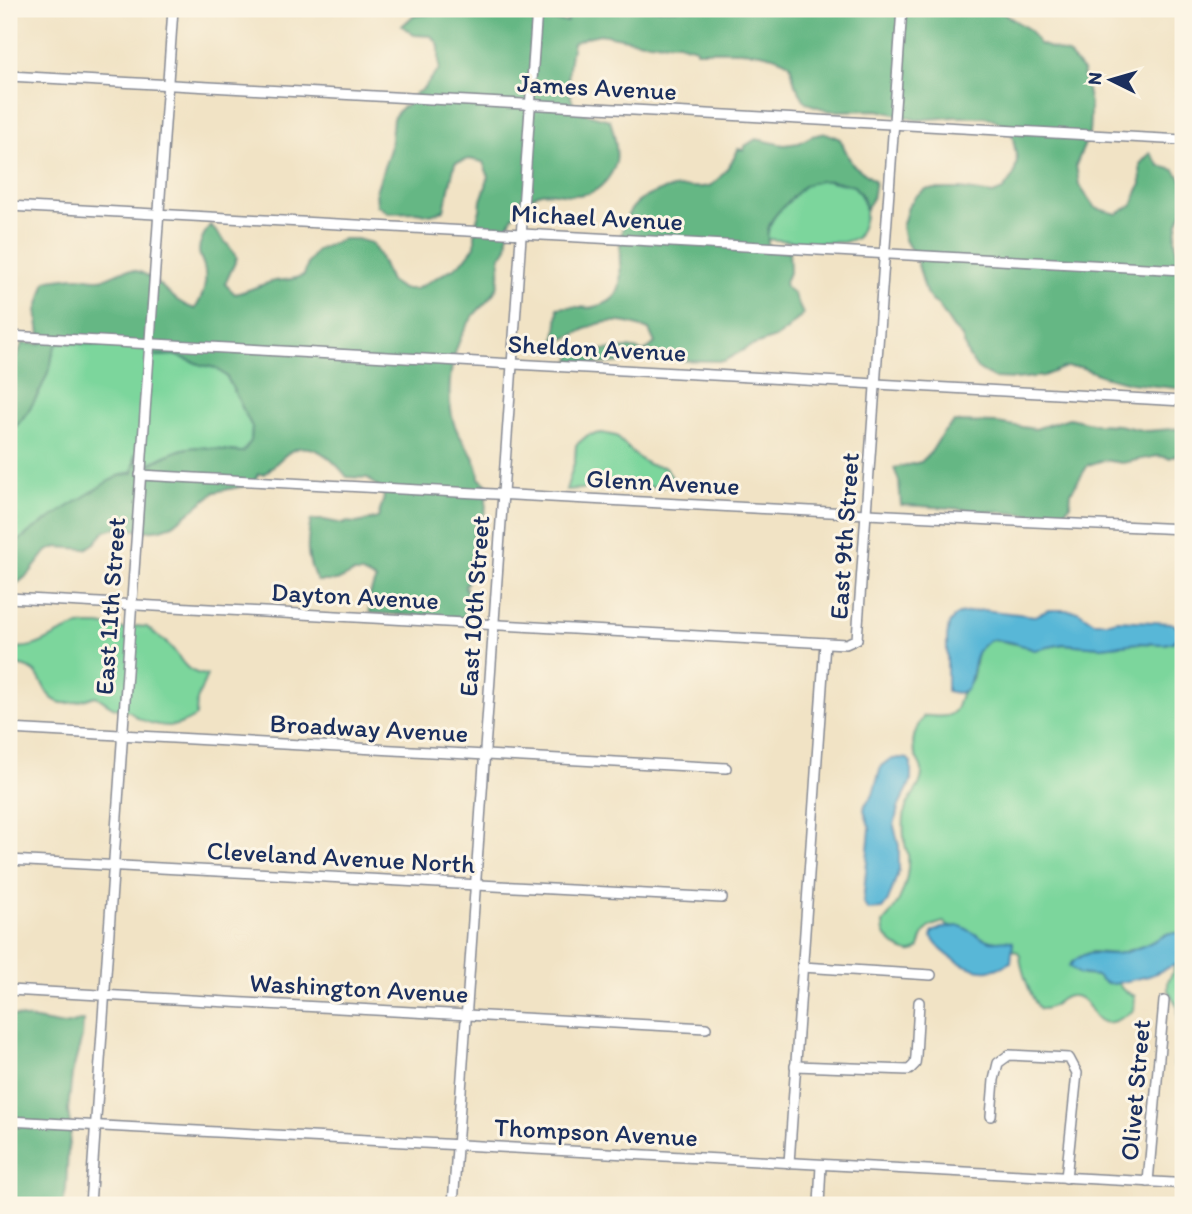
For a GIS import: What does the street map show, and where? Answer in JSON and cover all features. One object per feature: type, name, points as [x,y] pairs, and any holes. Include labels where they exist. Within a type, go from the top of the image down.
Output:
[{"type":"street","name":"East 11th Street","points":[[90,1205],[173,9]]},
{"type":"street","name":"East 10th Street","points":[[453,1205],[537,9]]},
{"type":"street","name":"East 9th Street","points":[[789,1163],[825,643],[846,644],[857,639],[902,9]]},
{"type":"street","name":"James Avenue","points":[[9,76],[1183,139]]},
{"type":"street","name":"Michael Avenue","points":[[9,206],[1183,271]]},
{"type":"street","name":"Sheldon Avenue","points":[[9,336],[1183,401]]},
{"type":"street","name":"Glenn Avenue","points":[[140,475],[1183,529]]},
{"type":"street","name":"Dayton Avenue","points":[[9,598],[825,643]]},
{"type":"street","name":"Broadway Avenue","points":[[9,729],[726,768]]},
{"type":"street","name":"Cleveland Avenue North","points":[[9,860],[722,898]]},
{"type":"street","points":[[802,967],[931,975]]},
{"type":"street","name":"Washington Avenue","points":[[9,990],[706,1028]]},
{"type":"street","name":"Olivet Street","points":[[1148,1182],[1164,1001]]},
{"type":"street","points":[[795,1066],[909,1070],[915,1064],[919,1002]]},
{"type":"street","points":[[991,1116],[998,1063],[1009,1055],[1069,1058],[1077,1073],[1066,1178]]},
{"type":"street","name":"Thompson Avenue","points":[[9,1121],[1173,1183],[1182,1189]]},
{"type":"street","points":[[818,1205],[821,1166]]},
{"type":"green space","points":[[437,9],[522,9],[521,18],[567,22],[570,9],[996,9],[1030,30],[1039,44],[1068,54],[1083,71],[1090,104],[1089,134],[1076,165],[1079,185],[1095,208],[1117,214],[1132,205],[1141,184],[1140,164],[1150,153],[1160,166],[1175,170],[1183,182],[1183,211],[1175,237],[1177,254],[1183,263],[1183,389],[1130,383],[1080,367],[1066,367],[1043,376],[993,378],[976,367],[968,355],[962,337],[926,293],[917,261],[905,240],[902,227],[908,207],[916,196],[926,189],[960,189],[993,194],[1003,190],[1014,175],[1017,160],[1012,133],[1006,126],[985,117],[917,120],[878,110],[830,111],[806,103],[795,84],[790,64],[769,55],[744,51],[696,51],[696,48],[678,43],[643,42],[600,34],[573,43],[569,85],[576,111],[610,120],[616,152],[613,170],[605,183],[592,192],[573,195],[541,193],[529,199],[513,216],[507,247],[500,260],[497,287],[467,326],[452,363],[450,403],[454,424],[475,461],[479,478],[486,484],[486,509],[474,529],[473,566],[465,586],[467,593],[464,618],[370,613],[370,596],[376,580],[362,573],[353,573],[337,581],[317,581],[308,552],[311,520],[344,524],[378,518],[384,497],[381,490],[368,478],[347,477],[325,455],[310,448],[295,449],[264,474],[258,474],[248,485],[215,492],[173,525],[144,531],[115,528],[105,531],[86,549],[57,547],[47,551],[29,574],[18,583],[9,585],[9,549],[32,530],[107,482],[133,473],[135,453],[136,462],[143,468],[182,449],[203,447],[243,452],[251,441],[252,427],[227,377],[216,368],[175,355],[155,356],[142,347],[59,342],[38,394],[9,434],[9,363],[18,356],[22,343],[41,344],[37,311],[46,281],[75,277],[101,279],[130,270],[151,278],[177,300],[195,309],[205,284],[199,247],[210,225],[237,258],[225,284],[235,294],[270,282],[304,275],[317,250],[343,239],[371,243],[390,281],[402,289],[416,289],[454,268],[475,246],[475,226],[488,175],[483,162],[469,159],[455,163],[444,210],[431,215],[417,212],[388,213],[377,205],[376,191],[390,149],[393,118],[439,69],[437,42],[431,36],[414,35],[402,26],[413,16],[428,14]]},
{"type":"green space","points":[[826,133],[840,139],[852,164],[875,181],[872,200],[866,209],[863,197],[854,186],[835,181],[810,183],[770,222],[767,235],[770,250],[789,251],[790,270],[785,282],[786,287],[793,293],[803,314],[787,330],[724,361],[653,360],[597,364],[570,362],[572,353],[576,352],[627,348],[644,352],[655,343],[649,330],[628,323],[614,322],[592,326],[555,341],[557,308],[592,308],[610,301],[618,292],[621,279],[622,231],[627,215],[637,203],[649,195],[667,189],[709,186],[726,170],[738,149],[744,150],[745,146],[756,139],[784,145],[799,143]]},
{"type":"green space","points":[[826,180],[854,186],[859,193],[865,218],[857,238],[844,242],[817,243],[766,239],[774,218],[799,188]]},
{"type":"green space","points":[[59,342],[142,347],[155,356],[175,355],[216,368],[227,377],[252,427],[251,441],[243,452],[187,448],[119,476],[32,530],[9,549],[9,434],[38,394]]},
{"type":"green space","points":[[1069,418],[1147,431],[1183,428],[1183,452],[1170,458],[1158,456],[1122,463],[1104,460],[1088,465],[1071,492],[1070,505],[1060,516],[901,505],[899,481],[894,468],[921,462],[954,422],[997,423],[1035,429]]},
{"type":"green space","points":[[602,433],[616,436],[637,457],[650,465],[665,467],[673,479],[662,487],[566,490],[575,460],[576,445],[588,435]]},
{"type":"green space","points":[[84,625],[130,630],[136,626],[147,627],[169,645],[188,668],[207,675],[197,700],[196,716],[180,724],[160,725],[146,722],[130,711],[115,708],[96,696],[72,703],[58,702],[50,697],[35,672],[26,667],[9,664],[9,647],[31,646]]},
{"type":"green space","points":[[1177,638],[1183,642],[1183,933],[1165,935],[1153,943],[1117,954],[1088,953],[1072,962],[1083,975],[1098,976],[1105,983],[1118,983],[1123,990],[1135,996],[1134,1010],[1107,1023],[1100,1021],[1079,997],[1070,996],[1049,1008],[1040,1009],[1027,984],[1020,956],[1012,950],[1013,942],[990,941],[960,926],[949,927],[944,922],[933,925],[926,931],[914,952],[904,951],[890,941],[884,933],[883,923],[899,900],[908,864],[904,815],[922,777],[914,752],[914,735],[924,716],[945,716],[956,710],[961,694],[971,681],[981,646],[993,640],[1034,650],[1063,644],[1101,647],[1139,643],[1164,644]]},
{"type":"green space","points":[[1183,959],[1183,1067],[1174,1066],[1178,1007],[1168,990],[1168,981],[1175,965]]},
{"type":"green space","points":[[9,1015],[64,1025],[83,1020],[68,1111],[71,1131],[63,1205],[9,1205]]},
{"type":"water","points":[[983,610],[1035,616],[1049,610],[1078,611],[1094,622],[1118,620],[1171,623],[1176,626],[1180,635],[1173,642],[1164,644],[1139,643],[1101,647],[1063,644],[1034,650],[1012,642],[989,640],[977,653],[968,687],[957,693],[947,691],[949,624],[959,614]]},
{"type":"water","points":[[908,759],[911,763],[911,782],[898,808],[894,826],[899,846],[899,870],[888,901],[882,909],[868,910],[863,903],[870,829],[865,805],[873,794],[881,766],[889,760]]},
{"type":"water","points":[[960,926],[991,941],[1013,942],[1011,962],[986,970],[967,966],[942,950],[931,936],[941,928]]},
{"type":"water","points":[[1169,933],[1183,933],[1183,959],[1149,976],[1114,984],[1105,983],[1097,976],[1079,974],[1069,966],[1083,955],[1122,953]]}]
